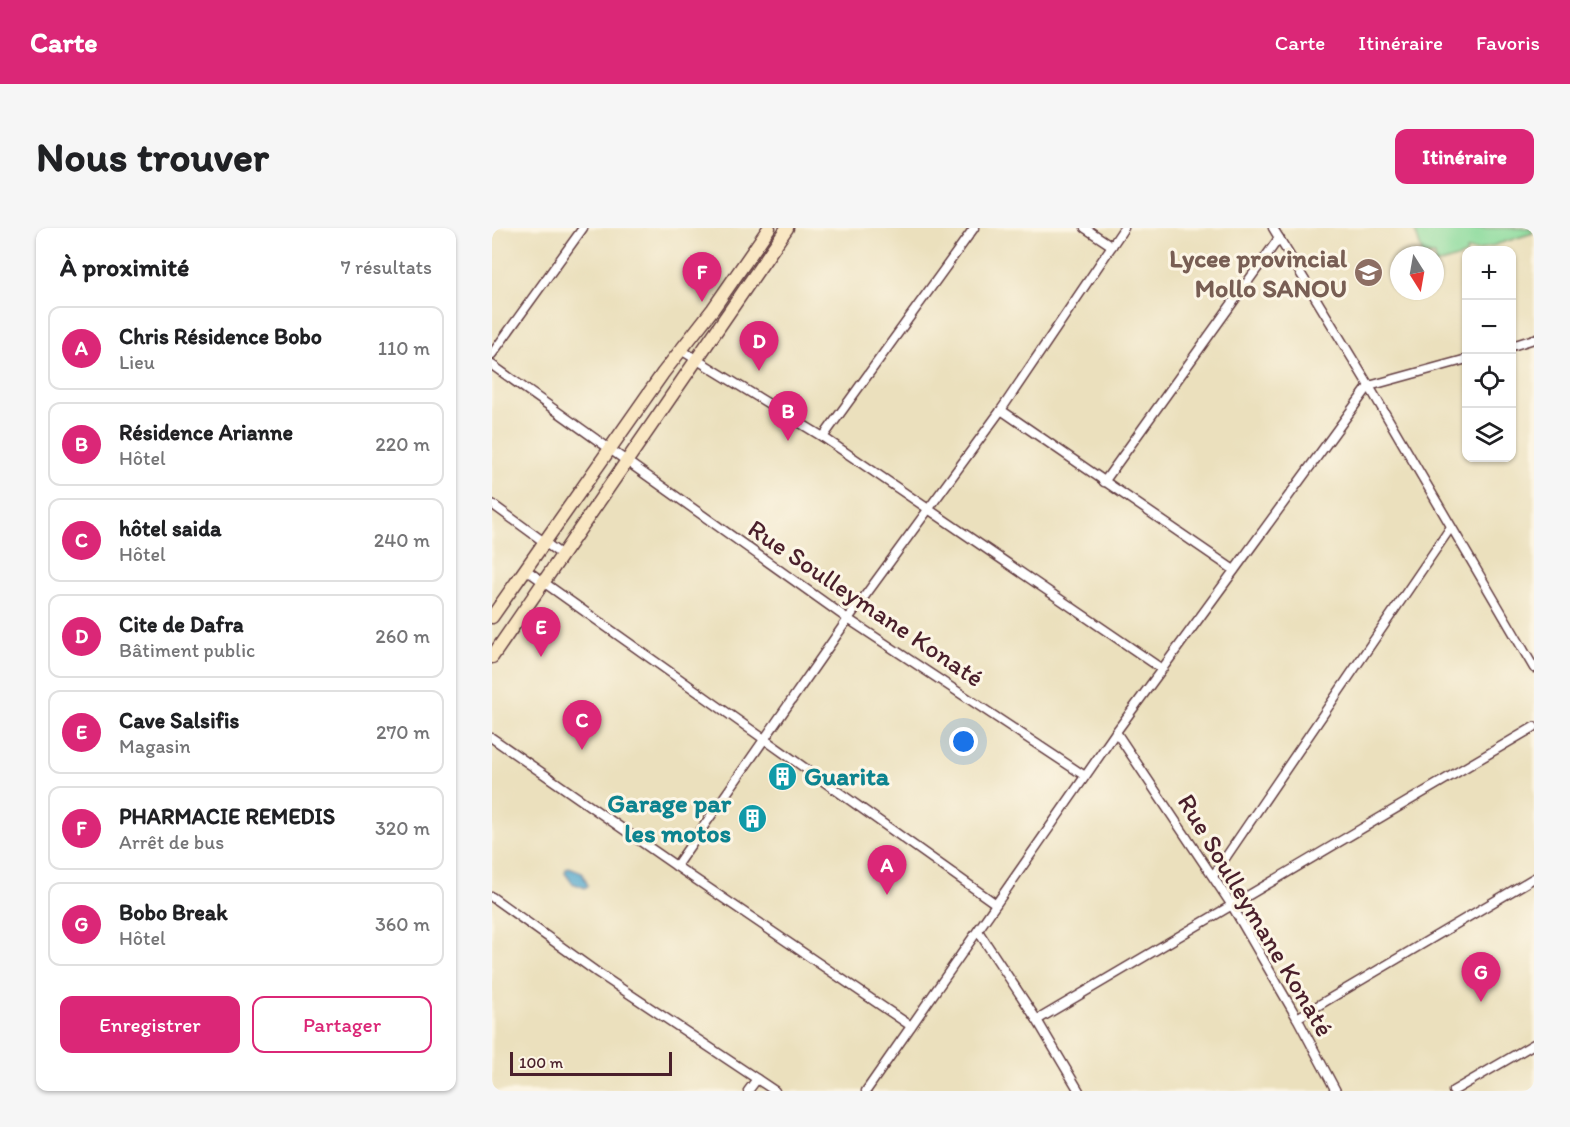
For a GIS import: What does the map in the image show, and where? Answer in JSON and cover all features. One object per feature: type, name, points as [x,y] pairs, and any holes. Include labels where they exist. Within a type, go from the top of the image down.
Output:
[{"type":"main road","points":[[492,617],[609,449],[770,228]]},
{"type":"main road","points":[[492,657],[787,228]]},
{"type":"street","points":[[492,354],[583,228]]},
{"type":"street","points":[[823,437],[974,228]]},
{"type":"street","points":[[1085,228],[1112,246]]},
{"type":"street","points":[[676,866],[848,619],[1001,410],[1124,228]]},
{"type":"street","points":[[1273,228],[1369,386],[1534,668]]},
{"type":"street","points":[[1104,482],[1279,238]]},
{"type":"street","points":[[1516,345],[1534,339]]},
{"type":"street","points":[[681,350],[823,437],[1162,669]]},
{"type":"street","points":[[866,1091],[1116,732],[1369,386],[1462,359]]},
{"type":"street","name":"Rue Soulleymane Konaté","points":[[492,365],[848,619],[1085,776]]},
{"type":"street","points":[[1001,410],[1234,570]]},
{"type":"street","points":[[492,504],[562,555]]},
{"type":"street","points":[[1213,876],[1451,526]]},
{"type":"street","points":[[525,569],[996,904]]},
{"type":"street","points":[[1037,1020],[1534,727]]},
{"type":"street","name":"Rue Soulleymane Konaté","points":[[1116,732],[1231,904],[1336,1091]]},
{"type":"street","points":[[492,738],[911,1026]]},
{"type":"street","points":[[1297,1018],[1534,878]]},
{"type":"street","points":[[492,897],[598,973],[775,1091]]},
{"type":"street","points":[[978,931],[1037,1020],[1079,1091]]},
{"type":"street","points":[[1454,1091],[1534,1044]]},
{"type":"street","points":[[748,1091],[758,1079]]},
{"type":"green space","points":[[1414,228],[1531,228],[1533,233],[1492,246],[1462,246],[1462,256],[1444,262],[1444,246],[1420,246]]},
{"type":"water","points":[[569,867],[582,872],[588,886],[585,888],[572,883],[565,873]]},
{"type":"place","name":"Lycee provincial Mollo SANOU","points":[[1368,273]]},
{"type":"place","name":"PHARMACIE REMEDIS","points":[[702,302]]},
{"type":"place","name":"Cite de Dafra","points":[[759,371]]},
{"type":"place","name":"Résidence Arianne","points":[[788,441]]},
{"type":"place","name":"Cave Salsifis","points":[[541,657]]},
{"type":"place","name":"hôtel saida","points":[[582,750]]},
{"type":"place","name":"Guarita","points":[[783,776]]},
{"type":"place","name":"Garage par les motos","points":[[752,818]]},
{"type":"place","name":"Chris Résidence Bobo","points":[[887,895]]},
{"type":"place","name":"Bobo Break","points":[[1481,1002]]}]
